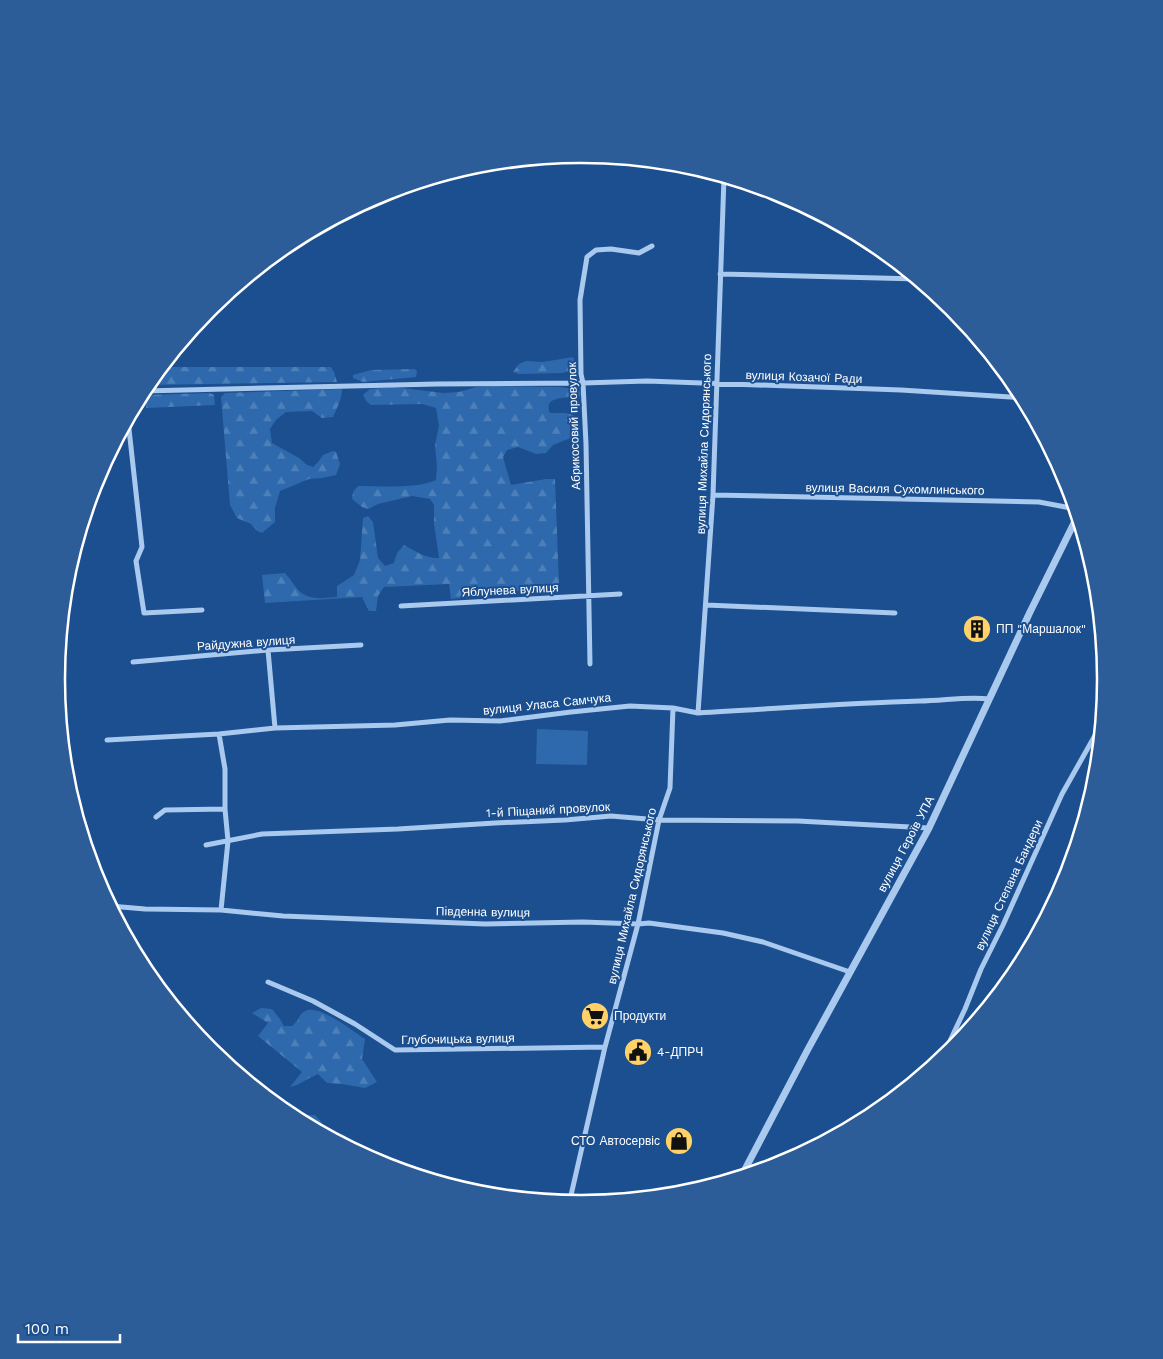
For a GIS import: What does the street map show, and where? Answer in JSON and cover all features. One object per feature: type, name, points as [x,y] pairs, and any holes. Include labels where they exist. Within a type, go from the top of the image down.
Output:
[{"type":"street","name":"вулиця Михайла Сидорянського","points":[[698,713],[713,495],[724,183]]},
{"type":"street","name":"Абрикосовий провулок","points":[[590,664],[586,444],[581,374],[580,300],[587,256],[596,250],[611,249],[639,253],[652,246]]},
{"type":"street","points":[[720,274],[907,279]]},
{"type":"street","name":"вулиця Козачої Ради","points":[[154,391],[648,381],[901,390],[1014,397]]},
{"type":"street","points":[[129,430],[142,547],[136,561],[144,613],[202,610]]},
{"type":"street","name":"вулиця Василя Сухомлинського","points":[[713,495],[1039,502],[1069,508]]},
{"type":"street","name":"вулиця Героїв УПА","points":[[745,1170],[806,1051],[929,828],[1030,612],[1074,523]]},
{"type":"street","name":"Яблунева вулиця","points":[[401,606],[620,594]]},
{"type":"street","points":[[706,605],[895,613]]},
{"type":"street","name":"Райдужна вулиця","points":[[133,662],[268,650],[362,645]]},
{"type":"street","points":[[268,650],[274,728]]},
{"type":"street","name":"вулиця Уласа Самчука","points":[[107,740],[219,734],[274,728],[395,725],[450,720],[500,721],[630,706],[673,708],[698,713],[889,702],[989,699]]},
{"type":"street","name":"вулиця Михайла Сидорянського","points":[[572,1196],[605,1047],[638,924],[659,820],[670,788],[673,708]]},
{"type":"street","points":[[219,734],[225,769],[225,809],[228,840],[221,910]]},
{"type":"street","name":"вулиця Степана Бандери","points":[[952,1039],[981,969],[1062,794],[1095,735]]},
{"type":"street","points":[[156,817],[165,810],[225,809]]},
{"type":"street","name":"1-й Піщаний провулок","points":[[206,845],[262,834],[398,829],[610,816],[659,820],[798,821],[929,828]]},
{"type":"street","name":"Південна вулиця","points":[[117,906],[221,910],[283,916],[485,924],[649,923],[723,933],[763,942],[850,972]]},
{"type":"street","name":"Глубочицька вулиця","points":[[268,982],[313,1001],[355,1024],[395,1050],[605,1047]]},
{"type":"green space","points":[[573,357],[576,364],[573,370],[562,373],[519,374],[513,372],[519,364],[526,361],[543,362]]},
{"type":"green space","points":[[171,367],[331,367],[337,382],[158,385]]},
{"type":"green space","points":[[415,369],[417,371],[416,377],[363,382],[353,378],[353,375],[371,370]]},
{"type":"green space","points":[[393,387],[444,393],[459,392],[476,387],[559,387],[576,389],[581,392],[580,397],[553,400],[549,407],[550,413],[565,413],[576,418],[580,428],[573,437],[553,445],[546,453],[536,454],[518,447],[507,450],[503,457],[511,485],[555,479],[559,584],[545,588],[451,599],[449,584],[384,587],[378,596],[376,611],[369,611],[362,597],[265,603],[262,575],[285,573],[302,594],[316,598],[337,597],[337,586],[354,575],[360,560],[363,518],[368,516],[373,522],[378,558],[385,566],[394,563],[397,553],[404,545],[426,556],[439,558],[434,524],[434,505],[430,499],[412,496],[378,504],[368,509],[352,499],[353,492],[358,486],[409,486],[436,480],[435,445],[439,426],[436,408],[422,404],[371,405],[363,395],[370,389]]},
{"type":"green space","points":[[342,389],[333,417],[322,418],[312,411],[286,412],[276,420],[270,429],[272,443],[299,458],[307,465],[313,467],[323,455],[333,451],[336,452],[340,464],[336,475],[309,479],[280,491],[275,508],[275,522],[262,533],[257,531],[251,524],[237,518],[230,505],[221,397],[225,393]]},
{"type":"green space","points":[[210,393],[214,395],[215,405],[146,408],[146,402],[151,395]]},
{"type":"green space","points":[[537,729],[588,731],[587,765],[536,764]]},
{"type":"green space","points":[[261,1008],[272,1009],[284,1026],[292,1026],[301,1014],[308,1010],[314,1010],[329,1016],[345,1026],[365,1039],[362,1059],[377,1082],[365,1088],[327,1083],[318,1074],[290,1087],[302,1072],[258,1036],[268,1023],[252,1013]]},
{"type":"green space","points":[[305,1115],[315,1115],[323,1127]]},
{"type":"green space","points":[[328,1130],[344,1135],[352,1142]]},
{"type":"green space","points":[[387,1158],[396,1160],[407,1166]]},
{"type":"place","name":"ПП \"Маршалок\"","points":[[977,629]]},
{"type":"place","name":"Продукти","points":[[595,1016]]},
{"type":"place","name":"4-ДПРЧ","points":[[638,1052]]},
{"type":"place","name":"СТО Автосервіс","points":[[679,1141]]}]
